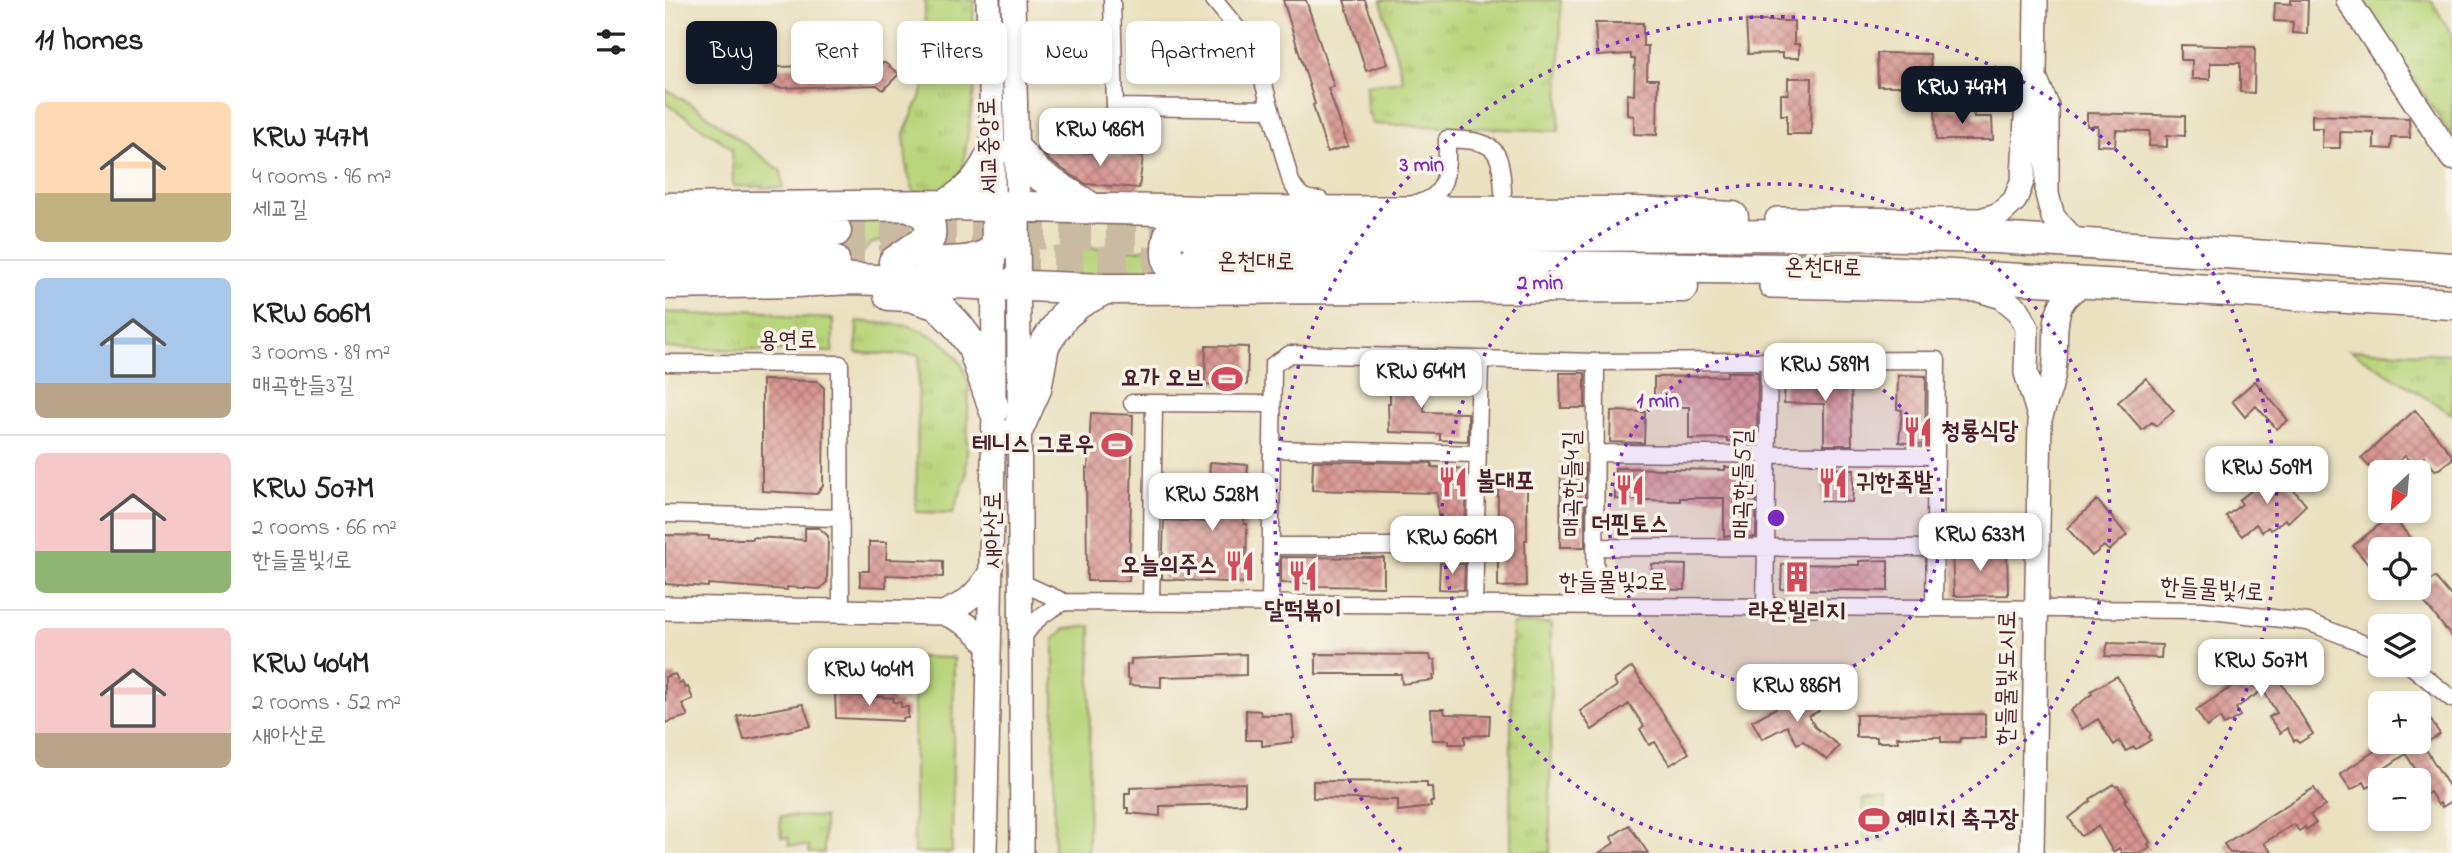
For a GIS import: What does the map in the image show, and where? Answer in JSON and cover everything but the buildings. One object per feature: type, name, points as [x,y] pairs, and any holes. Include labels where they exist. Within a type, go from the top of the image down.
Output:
[{"type":"highway","points":[[946,205],[968,191],[1005,152],[1094,209],[1197,250],[1771,286],[1866,270]]},
{"type":"highway","points":[[894,262],[930,237],[931,223],[927,215],[910,205]]},
{"type":"highway","points":[[665,208],[946,205],[1094,209]]},
{"type":"highway","points":[[1020,427],[1036,389],[1044,345],[1064,316],[1105,289],[1197,250],[1504,205],[1777,219],[1861,235]]},
{"type":"highway","points":[[665,259],[840,257],[870,269],[894,262],[967,262],[978,260],[993,251],[1013,224],[1006,206]]},
{"type":"highway","points":[[665,230],[1006,284],[1105,289]]},
{"type":"highway","name":"온천대로","points":[[1197,250],[1861,235],[1996,238],[2451,267]]},
{"type":"highway","name":"온천대로","points":[[1197,250],[1866,270],[2452,303]]},
{"type":"highway","points":[[796,282],[840,257]]},
{"type":"highway","points":[[665,284],[796,282],[820,291],[910,296],[938,305],[972,345],[994,409]]},
{"type":"street","name":"세교중앙로","points":[[988,0],[1005,152]]},
{"type":"street","name":"세교중앙로","points":[[1006,206],[1005,152],[1013,0]]},
{"type":"street","points":[[1111,0],[1115,107],[1271,109]]},
{"type":"street","points":[[1214,0],[1250,44],[1258,63],[1291,182],[1299,195],[1309,200],[1419,203],[1435,197],[1444,184],[1447,139],[1479,140],[1491,148],[1502,163],[1504,205]]},
{"type":"street","points":[[1777,219],[1981,220],[2000,214],[2015,200],[2023,180],[2027,99],[2035,76],[2036,0]]},
{"type":"street","points":[[2348,0],[2452,158]]},
{"type":"street","points":[[2035,76],[2047,106],[2047,194],[2053,217],[2078,244]]},
{"type":"street","name":"새아산로","points":[[985,853],[994,409],[1006,284],[1006,206]]},
{"type":"street","name":"새아산로","points":[[993,251],[1006,284],[1020,427],[1021,853]]},
{"type":"street","points":[[2040,419],[2054,376],[2057,312],[2063,299],[2074,288],[2089,283]]},
{"type":"street","points":[[1771,286],[1979,290],[2002,297],[2019,311],[2027,328],[2026,373],[2040,419]]},
{"type":"street","points":[[1270,604],[1273,365],[1290,354],[1596,362],[1937,360],[1934,608]]},
{"type":"street","points":[[1474,605],[1480,360]]},
{"type":"street","name":"매곡한들4길","points":[[1595,606],[1596,362]]},
{"type":"street","name":"매곡한들5길","points":[[1765,607],[1769,362]]},
{"type":"street","name":"용연로","points":[[665,363],[840,363],[841,611]]},
{"type":"street","points":[[1132,403],[1272,404]]},
{"type":"street","points":[[1151,603],[1154,403]]},
{"type":"street","name":"한들물빛도시로","points":[[2032,853],[2040,419]]},
{"type":"street","points":[[1272,449],[1478,454]]},
{"type":"street","points":[[1596,453],[1935,456]]},
{"type":"street","points":[[665,514],[841,518]]},
{"type":"street","points":[[1271,546],[1475,546]]},
{"type":"street","points":[[1595,547],[1934,548]]},
{"type":"street","name":"새아산로","points":[[943,613],[963,605],[979,591],[990,573]]},
{"type":"street","points":[[1020,582],[1063,602]]},
{"type":"street","points":[[1021,641],[1031,625],[1045,611],[1063,602]]},
{"type":"street","name":"한들물빛2로","points":[[1063,602],[2035,609]]},
{"type":"street","points":[[665,608],[943,613],[978,631],[989,647]]},
{"type":"street","name":"한들물빛1로","points":[[2035,609],[2188,609],[2295,620],[2308,622],[2368,645]]},
{"type":"street","points":[[2425,677],[2452,699]]},
{"type":"green space","points":[[925,0],[975,0],[973,21],[925,21]]},
{"type":"green space","points":[[1381,0],[1561,0],[1559,131],[1373,124],[1367,110],[1366,85],[1403,81]]},
{"type":"green space","points":[[2361,0],[2431,0],[2452,35],[2452,137]]},
{"type":"green space","points":[[924,84],[975,84],[962,175],[950,189],[931,196],[914,192],[907,171],[904,134]]},
{"type":"green space","points":[[665,89],[699,109],[781,171],[783,188],[733,186],[732,148],[665,103]]},
{"type":"green space","points":[[838,216],[915,216],[923,226],[897,242],[881,241],[870,244],[847,272],[837,275]]},
{"type":"green space","points":[[1159,240],[1172,279],[1075,278],[1066,269],[1064,253],[1069,247],[1138,250],[1148,248]]},
{"type":"green space","points":[[740,310],[767,311],[789,317],[833,319],[833,352],[665,348],[665,312],[721,315]]},
{"type":"green space","points":[[857,321],[911,326],[949,347],[962,365],[969,384],[966,477],[953,513],[916,512],[919,355],[856,353]]},
{"type":"green space","points":[[2350,350],[2452,354],[2452,414]]},
{"type":"green space","points":[[1551,623],[1550,853],[1510,853],[1512,624]]},
{"type":"green space","points":[[1091,626],[1088,853],[1054,853],[1054,639],[1065,629]]},
{"type":"green space","points":[[914,657],[954,658],[952,853],[914,853]]},
{"type":"green space","name":"예미지 축구장","points":[[1863,799],[1885,800],[1884,840],[1863,840]]},
{"type":"green space","points":[[780,816],[824,817],[824,853],[809,853],[809,846],[789,845],[789,838],[781,837]]},
{"type":"tunnel","points":[[836,231],[1193,237]]},
{"type":"tunnel","points":[[834,260],[921,260]]},
{"type":"tunnel","points":[[963,261],[1192,262]]},
{"type":"place","name":"요가 오브","points":[[1227,379]]},
{"type":"place","name":"청룡식당","points":[[1918,432]]},
{"type":"place","name":"테니스 그로우","points":[[1117,445]]},
{"type":"place","name":"불대포","points":[[1453,482]]},
{"type":"place","name":"귀한족발","points":[[1833,483]]},
{"type":"place","name":"더핀토스","points":[[1630,490]]},
{"type":"place","name":"오늘의주스","points":[[1240,566]]},
{"type":"place","name":"달떡볶이","points":[[1303,576]]},
{"type":"place","name":"라온빌리지","points":[[1797,577]]},
{"type":"place","name":"예미지 축구장","points":[[1874,820]]}]
